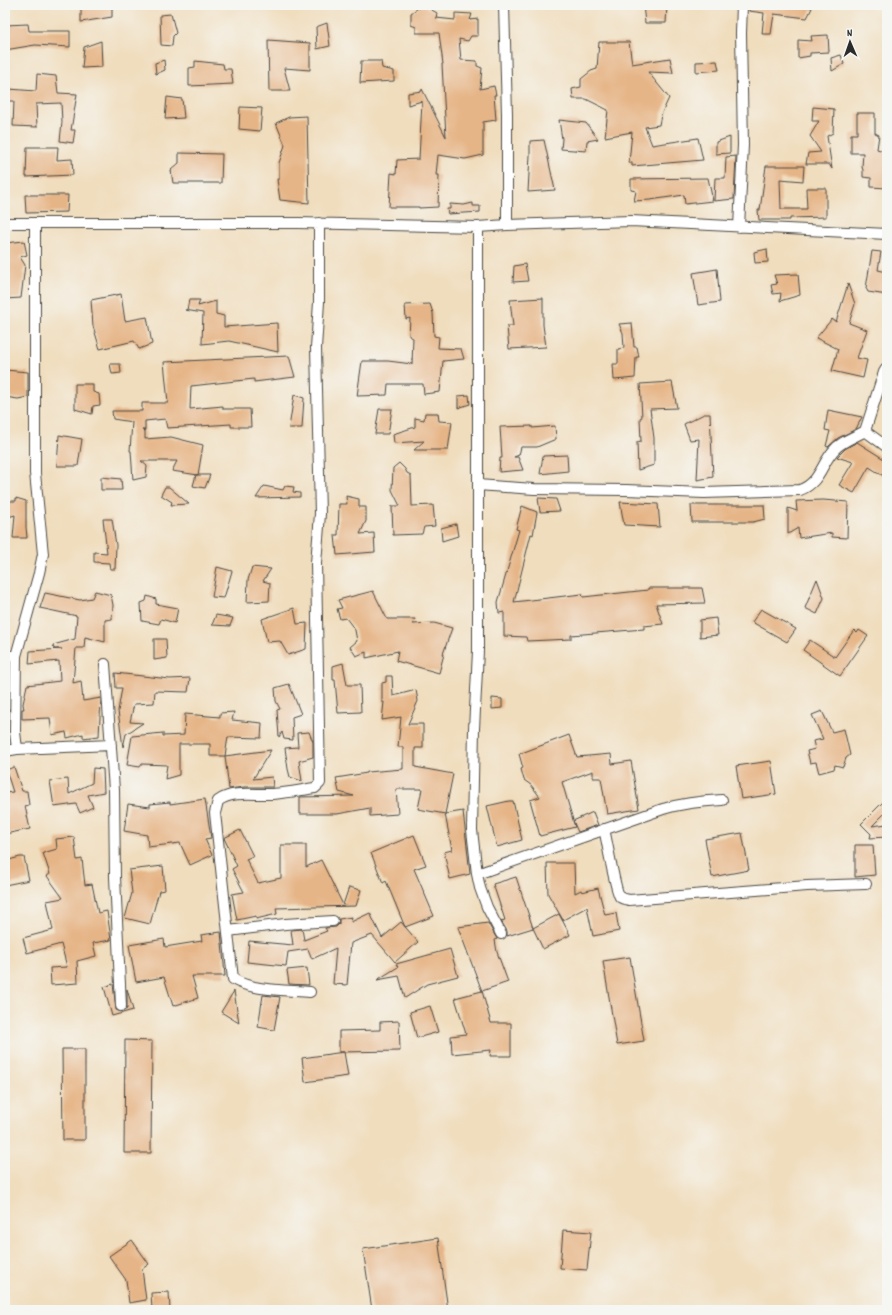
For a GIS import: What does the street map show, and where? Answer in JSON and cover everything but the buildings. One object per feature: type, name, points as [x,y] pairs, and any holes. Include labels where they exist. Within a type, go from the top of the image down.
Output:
[{"type":"street","points":[[504,5],[508,225]]},
{"type":"street","points":[[740,227],[743,145],[741,34],[742,5]]},
{"type":"street","points":[[5,223],[320,223],[478,227],[630,221],[887,234]]},
{"type":"street","points":[[17,749],[15,732],[16,656],[40,573],[43,554],[35,473],[35,223]]},
{"type":"street","points":[[310,992],[251,986],[239,983],[233,979],[215,813],[218,801],[223,797],[230,795],[272,794],[315,788],[321,781],[316,563],[320,514],[316,348],[319,302],[320,223]]},
{"type":"street","points":[[478,227],[478,651],[474,729],[472,830],[477,874],[487,907],[502,934]]},
{"type":"street","points":[[478,485],[534,489],[704,493],[800,490],[810,485],[819,475],[830,455],[837,447],[865,432],[884,372],[887,367]]},
{"type":"street","points":[[865,432],[887,447]]},
{"type":"street","points":[[5,656],[16,656]]},
{"type":"street","points":[[105,664],[114,790],[115,877],[121,1006]]},
{"type":"street","points":[[5,750],[111,745]]},
{"type":"street","points":[[477,874],[604,829],[681,804],[698,801],[722,800]]},
{"type":"street","points":[[604,829],[619,896],[628,900],[806,886],[866,884]]},
{"type":"street","points":[[228,931],[285,924],[333,921]]}]
